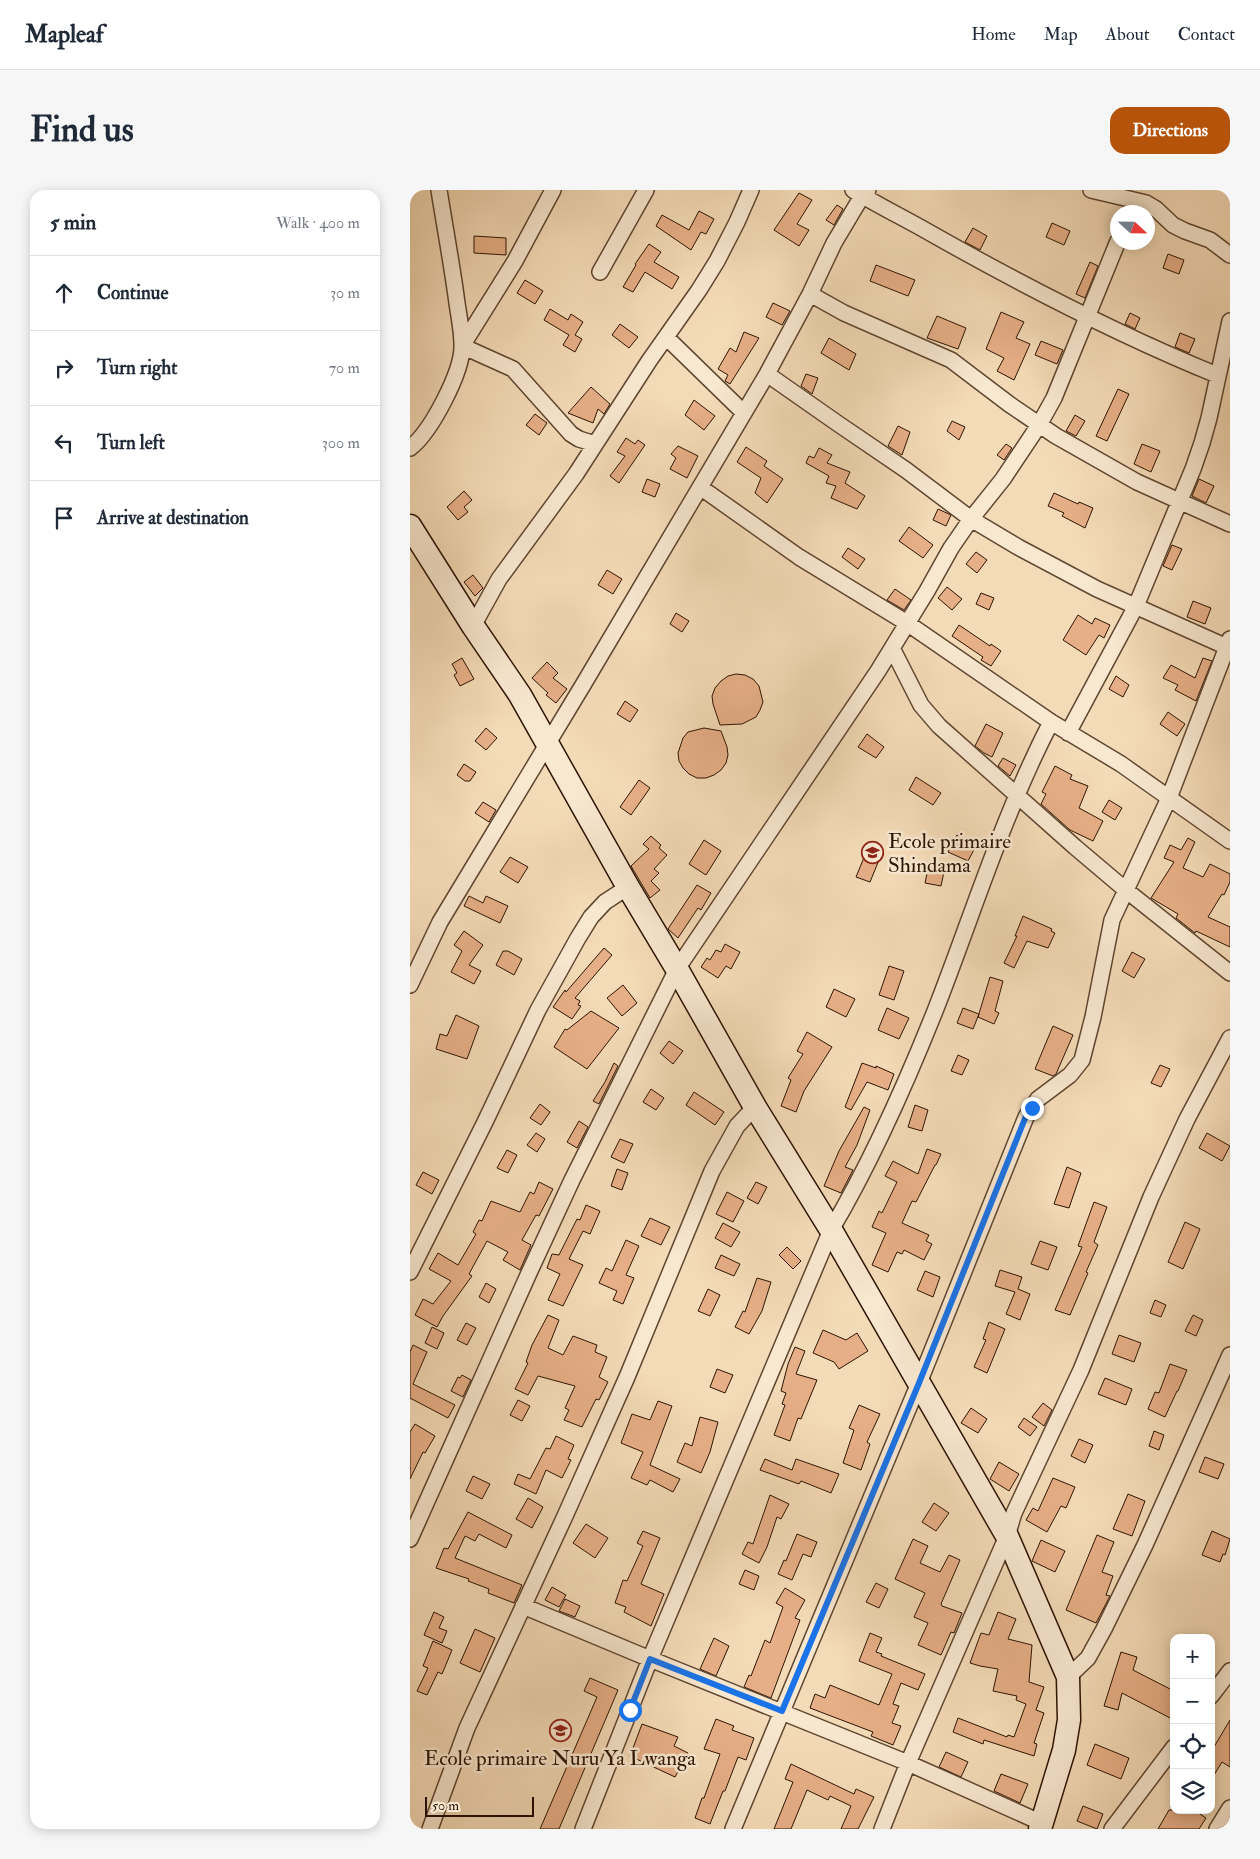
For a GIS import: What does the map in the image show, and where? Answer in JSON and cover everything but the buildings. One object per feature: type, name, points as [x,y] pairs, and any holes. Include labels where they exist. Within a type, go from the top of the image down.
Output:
[{"type":"street","points":[[439,190],[454,278],[462,346]]},
{"type":"street","points":[[410,448],[426,431],[442,405],[457,368],[462,346],[515,261],[553,190]]},
{"type":"street","points":[[600,272],[646,190]]},
{"type":"street","points":[[473,626],[500,579],[595,444],[717,261],[751,190]]},
{"type":"street","points":[[1091,190],[1146,203],[1156,209],[1173,225],[1210,240],[1230,254]]},
{"type":"street","points":[[410,985],[440,922],[767,374],[861,192],[964,253],[1087,315],[1217,376]]},
{"type":"street","points":[[410,1539],[568,1188],[677,969],[892,648],[951,548],[1003,479],[1039,425],[1054,398],[1114,250]]},
{"type":"street","points":[[810,294],[844,312],[951,360],[1008,404],[1056,436],[1137,482],[1230,524]]},
{"type":"street","points":[[1068,733],[1136,606],[1180,501],[1202,443],[1230,320]]},
{"type":"street","points":[[666,337],[744,413]]},
{"type":"street","points":[[462,346],[513,369],[571,434],[579,439],[595,444]]},
{"type":"street","points":[[733,1829],[919,1383],[1026,1116],[1038,1099],[1070,1076],[1082,1060],[1093,1018],[1112,920],[1169,798],[1226,667],[1229,643],[1097,589],[1047,563],[971,519],[906,470],[836,424],[767,374]]},
{"type":"street","points":[[700,487],[799,557],[907,623],[1051,722],[1121,764],[1230,841]]},
{"type":"street","points":[[410,526],[473,626],[520,695],[754,1107],[830,1230],[1007,1536],[1068,1677],[1069,1720],[1066,1740],[1041,1826],[908,1763],[522,1606]]},
{"type":"street","points":[[892,648],[921,705],[939,726],[1016,796],[1126,890],[1230,972]]},
{"type":"street","points":[[583,1829],[650,1659],[830,1230],[860,1178],[913,1063],[935,1010],[998,837],[1032,759],[1051,722]]},
{"type":"street","points":[[410,1272],[538,1010],[578,938],[591,917],[605,902],[628,888]]},
{"type":"street","points":[[882,1829],[908,1763],[1007,1536],[1014,1512],[1081,1370],[1151,1197],[1187,1119],[1230,1038]]},
{"type":"street","points":[[430,1829],[467,1728],[627,1377],[712,1171],[737,1126],[754,1107]]},
{"type":"street","points":[[1068,1677],[1088,1658],[1104,1629],[1145,1545],[1230,1355]]},
{"type":"street","points":[[1215,1691],[1230,1671]]},
{"type":"street","points":[[1112,1829],[1170,1752]]},
{"type":"street","points":[[1217,1829],[1230,1808]]},
{"type":"place","name":"Ecole primaire Shindama","points":[[872,853]]},
{"type":"place","name":"Ecole primaire Nuru Ya Lwanga","points":[[560,1731]]},
{"type":"route","points":[[630,1710],[650,1659],[782,1711],[919,1383],[1026,1116],[1032,1108]]}]
